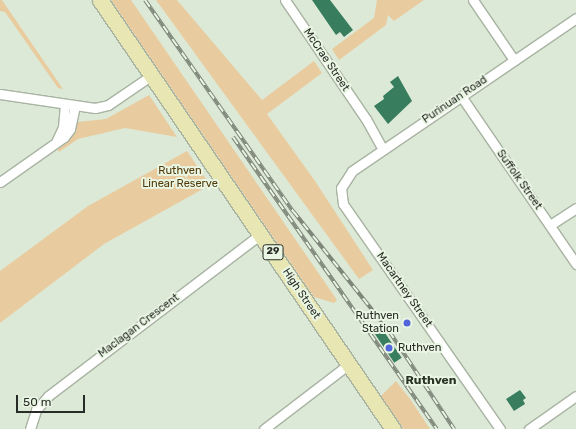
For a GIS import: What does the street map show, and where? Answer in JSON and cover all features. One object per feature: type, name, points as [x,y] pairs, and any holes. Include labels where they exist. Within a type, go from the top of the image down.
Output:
[{"type":"main road","name":"High Street","points":[[100,0],[393,429]]},
{"type":"street","name":"McCrae Street","points":[[286,0],[386,148]]},
{"type":"street","points":[[473,0],[514,60]]},
{"type":"street","name":"Purinuan Road","points":[[341,188],[349,173],[576,18]]},
{"type":"street","points":[[0,94],[89,108],[108,105],[152,75]]},
{"type":"street","name":"Suffolk Street","points":[[461,96],[576,264]]},
{"type":"street","points":[[53,144],[63,127],[65,104]]},
{"type":"street","points":[[0,182],[53,144],[70,129],[75,106]]},
{"type":"street","name":"Macartney Street","points":[[341,188],[344,204],[500,429]]},
{"type":"street","points":[[550,225],[576,208]]},
{"type":"street","name":"Maclagan Crescent","points":[[30,429],[36,410],[48,396],[261,234]]},
{"type":"street","points":[[264,429],[349,364]]},
{"type":"street","points":[[528,429],[576,396]]},
{"type":"green space","points":[[0,0],[2,0],[63,89],[58,88],[5,12],[0,11]]},
{"type":"green space","points":[[111,0],[131,0],[337,300],[334,303],[314,297]]},
{"type":"green space","points":[[156,0],[177,0],[262,100],[314,61],[322,73],[267,114],[315,181],[373,270],[359,279]]},
{"type":"green space","points":[[377,0],[424,0],[394,21],[388,15],[386,25],[339,60],[332,49],[374,18]]},
{"type":"green space","points":[[149,95],[177,137],[125,128],[78,139],[59,152],[57,149],[77,122],[106,119]]},
{"type":"green space","name":"Ruthven Linear Reserve","points":[[187,151],[210,185],[104,244],[0,323],[0,271],[88,206]]},
{"type":"green space","points":[[396,381],[430,429],[404,429],[381,396]]},
{"type":"building","points":[[312,0],[330,0],[353,30],[344,37],[340,32],[336,35]]},
{"type":"building","points":[[398,76],[412,101],[388,124],[374,106],[384,99],[383,96],[394,87],[390,82]]},
{"type":"building","points":[[381,327],[402,358],[394,363],[374,332]]},
{"type":"building","points":[[520,390],[526,398],[523,400],[525,404],[514,411],[506,399]]},
{"type":"railway","points":[[145,0],[293,211],[389,331],[454,429]]},
{"type":"railway","points":[[233,137],[437,429]]},
{"type":"place","name":"Ruthven Station","points":[[407,323]]},
{"type":"place","name":"Ruthven","points":[[389,348]]},
{"type":"district","name":"Ruthven","points":[[431,381]]}]
